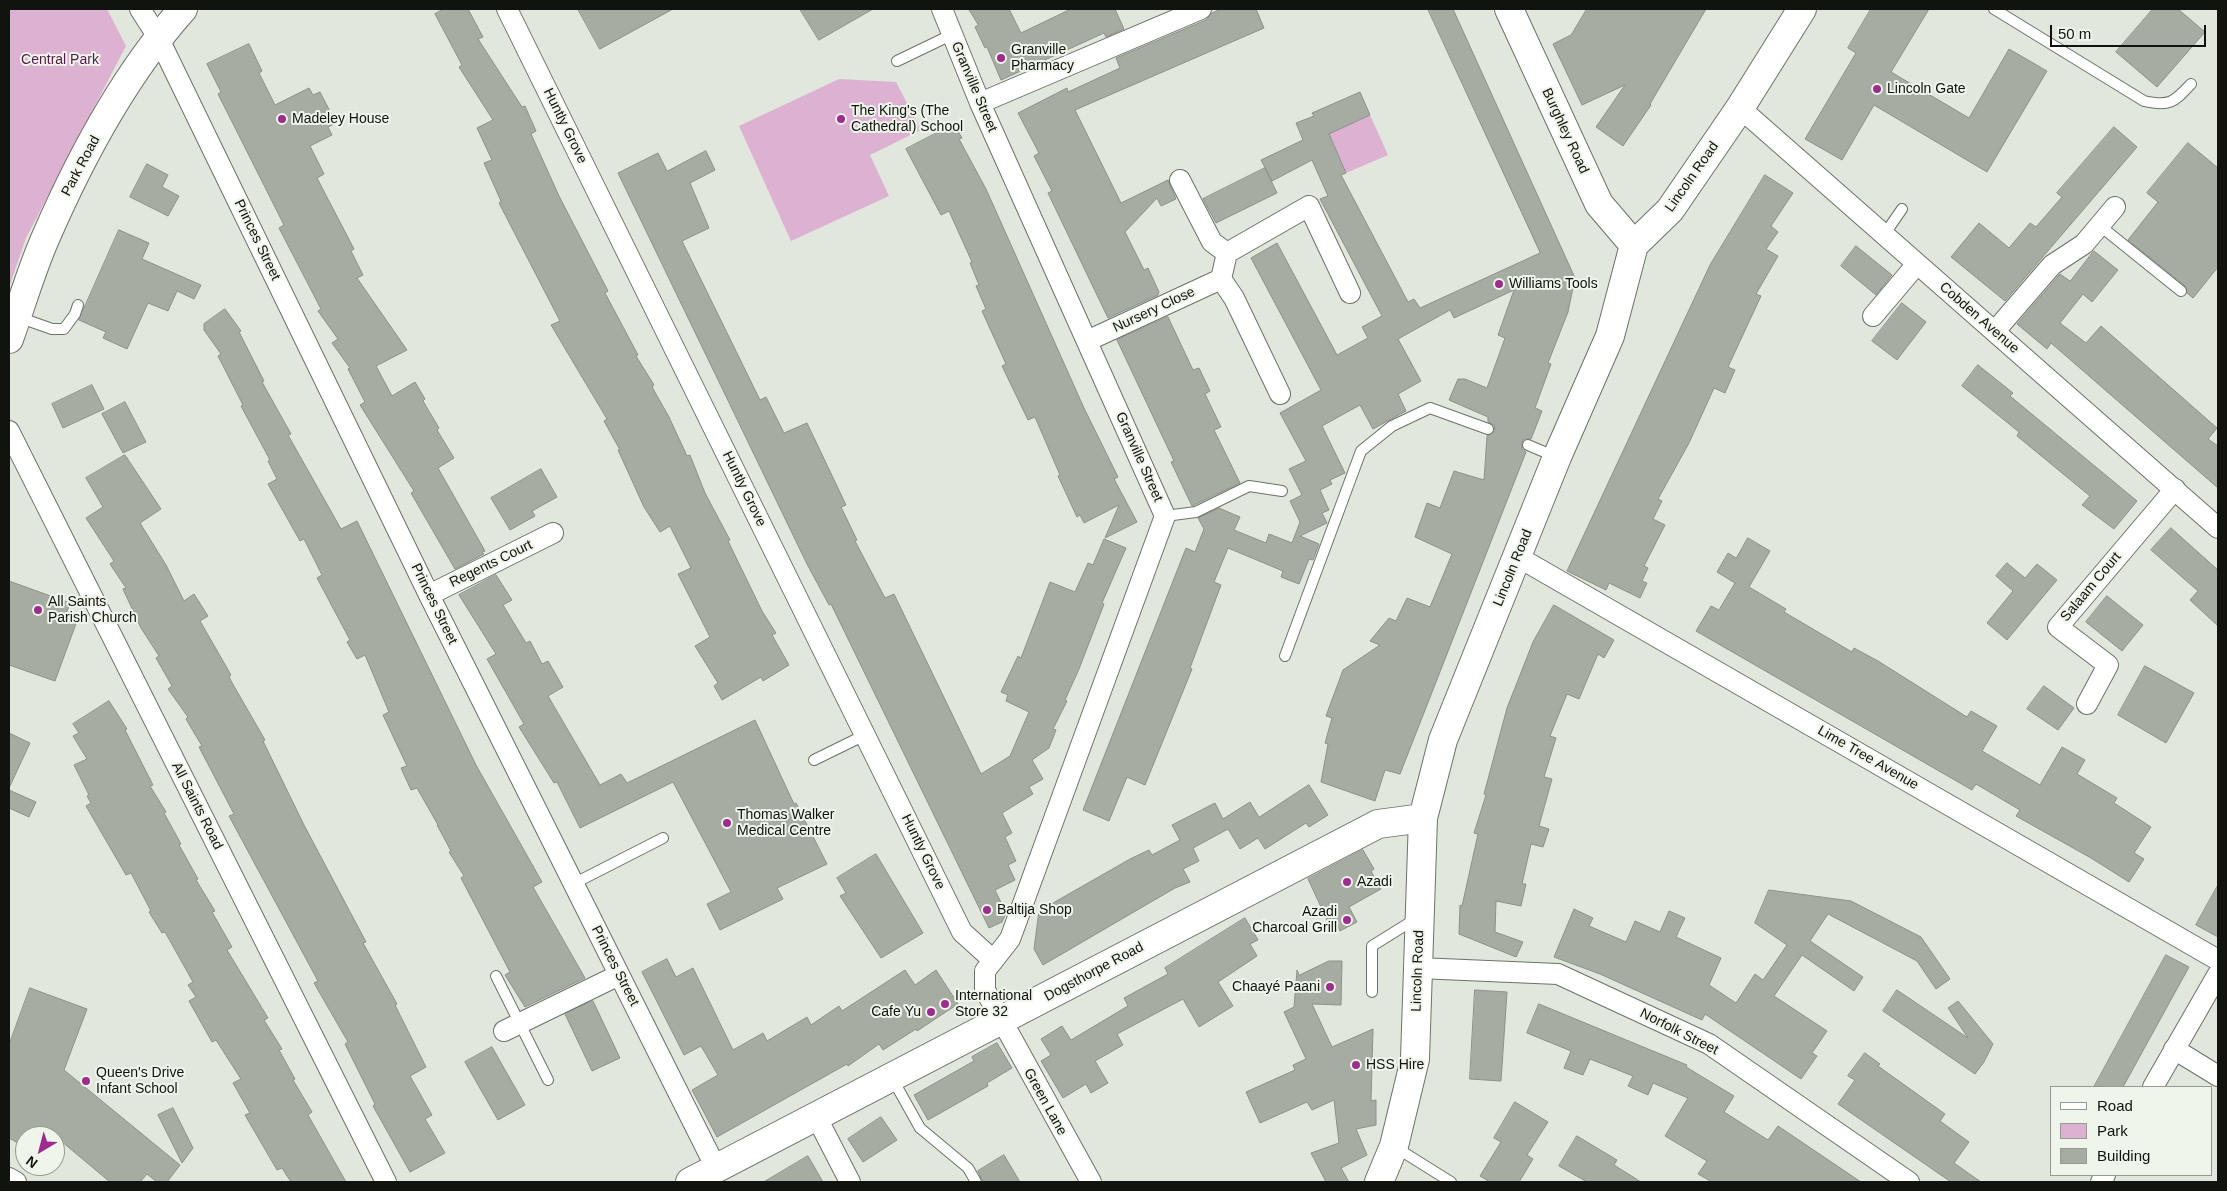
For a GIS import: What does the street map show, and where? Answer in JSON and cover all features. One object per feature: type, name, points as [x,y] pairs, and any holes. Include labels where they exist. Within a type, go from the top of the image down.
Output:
[{"type":"street","name":"Princes Street","points":[[140,9],[158,37],[429,595],[716,1168]]},
{"type":"street","name":"Park Road","points":[[13,328],[44,240],[73,180],[121,92],[158,37],[183,9]]},
{"type":"street","name":"Huntly Grove","points":[[507,9],[962,932],[993,960]]},
{"type":"street","name":"Granville Street","points":[[942,9],[980,103],[1165,516],[1010,939],[985,971],[985,990],[1000,1021]]},
{"type":"street","points":[[980,103],[1201,9]]},
{"type":"street","name":"Lincoln Road","points":[[1379,1182],[1394,1146],[1415,1059],[1423,818],[1443,740],[1557,458],[1610,336],[1634,245],[1670,210],[1740,108],[1802,9]]},
{"type":"street","name":"Burghley Road","points":[[1516,17],[1599,204],[1634,245]]},
{"type":"street","name":"Cobden Avenue","points":[[1740,108],[2218,528]]},
{"type":"street","points":[[1180,180],[1212,242],[1227,253]]},
{"type":"street","points":[[1280,394],[1234,298],[1221,278],[1227,253],[1309,206],[1350,293]]},
{"type":"street","points":[[1995,331],[2052,265],[2084,244],[2115,207]]},
{"type":"street","points":[[1873,316],[1917,264]]},
{"type":"street","name":"Nursery Close","points":[[1088,341],[1221,278]]},
{"type":"street","name":"All Saints Road","points":[[9,431],[386,1182]]},
{"type":"street","name":"Salaam Court","points":[[2087,704],[2108,665],[2058,627],[2175,489]]},
{"type":"street","name":"Regents Court","points":[[429,595],[553,533]]},
{"type":"street","name":"Lime Tree Avenue","points":[[1518,557],[2218,960]]},
{"type":"street","name":"Dogsthorpe Road","points":[[690,1182],[1378,824],[1423,818]]},
{"type":"street","name":"Norfolk Street","points":[[1418,968],[1558,974],[1709,1044],[1908,1182]]},
{"type":"street","points":[[2154,1086],[2218,974]]},
{"type":"street","points":[[511,1027],[619,975]]},
{"type":"street","name":"Green Lane","points":[[1000,1021],[1090,1182]]},
{"type":"street","points":[[2174,1048],[2218,1076]]},
{"type":"street","points":[[816,1116],[850,1182]]},
{"type":"street","points":[[9,1178],[16,1182]]},
{"type":"lane","points":[[1994,9],[2144,101],[2163,106],[2177,99],[2191,84]]},
{"type":"lane","points":[[897,61],[951,35]]},
{"type":"lane","points":[[1884,235],[1902,209]]},
{"type":"lane","points":[[2100,225],[2181,290]]},
{"type":"lane","points":[[13,328],[64,329],[75,314],[78,305]]},
{"type":"lane","points":[[1285,656],[1361,451],[1392,426],[1430,408],[1488,429]]},
{"type":"lane","points":[[1528,445],[1557,458]]},
{"type":"lane","points":[[1165,516],[1196,512],[1249,486],[1282,491]]},
{"type":"lane","points":[[814,760],[865,735]]},
{"type":"lane","points":[[574,884],[663,838]]},
{"type":"lane","points":[[1372,992],[1372,946],[1420,916]]},
{"type":"lane","points":[[496,976],[511,1027],[548,1080]]},
{"type":"lane","points":[[892,1078],[920,1128],[968,1168],[976,1182]]},
{"type":"lane","points":[[1394,1146],[1451,1182]]},
{"type":"green space","name":"Central Park","points":[[9,9],[107,9],[126,46],[26,238],[9,287]]},
{"type":"green space","points":[[839,79],[896,82],[921,130],[870,155],[889,196],[791,241],[739,126]]},
{"type":"green space","points":[[1370,115],[1388,155],[1346,173],[1329,134]]},
{"type":"building","points":[[444,9],[468,9],[483,37],[478,39],[522,107],[525,106],[536,131],[531,134],[559,196],[608,291],[605,293],[638,355],[636,356],[654,385],[652,387],[669,417],[687,456],[690,455],[705,493],[730,540],[728,541],[762,611],[776,633],[772,635],[789,665],[763,681],[761,677],[722,700],[714,686],[718,683],[695,646],[710,637],[678,574],[691,568],[670,526],[660,532],[644,507],[618,450],[620,450],[604,421],[607,419],[551,325],[560,321],[499,203],[501,201],[484,163],[492,160],[477,128],[493,120],[459,67],[462,65],[435,14]]},
{"type":"building","points":[[578,9],[673,9],[600,49]]},
{"type":"building","points":[[800,9],[873,9],[819,40]]},
{"type":"building","points":[[969,9],[1009,9],[1021,33],[1071,9],[1115,9],[1124,29],[1106,37],[1104,33],[1001,80],[987,47],[985,48],[975,27],[978,25]]},
{"type":"building","points":[[1222,9],[1256,9],[1264,28],[1075,110],[1121,203],[1168,180],[1176,199],[1161,206],[1157,198],[1125,232],[1144,270],[1148,268],[1159,292],[1158,295],[1108,318],[1048,193],[1052,191],[1034,156],[1039,153],[1018,113],[1067,88],[1068,92],[1120,68],[1116,58],[1206,20],[1212,13]]},
{"type":"building","points":[[1428,9],[1453,9],[1575,278],[1568,312],[1548,363],[1551,364],[1535,408],[1542,411],[1531,439],[1524,439],[1522,443],[1522,449],[1526,452],[1400,774],[1385,770],[1375,801],[1321,782],[1328,744],[1325,743],[1332,718],[1326,716],[1343,670],[1380,645],[1370,641],[1389,618],[1396,621],[1407,598],[1430,607],[1452,554],[1415,537],[1427,503],[1440,508],[1454,471],[1484,480],[1487,436],[1495,431],[1494,425],[1488,422],[1488,417],[1449,400],[1458,379],[1465,379],[1487,388],[1505,338],[1498,335],[1514,290],[1454,318],[1450,310],[1398,339],[1421,381],[1398,394],[1406,411],[1373,429],[1360,405],[1322,426],[1345,473],[1330,480],[1332,484],[1320,490],[1329,510],[1322,513],[1327,523],[1300,536],[1319,544],[1313,560],[1309,559],[1299,584],[1281,577],[1283,571],[1228,548],[1214,582],[1221,585],[1190,668],[1192,669],[1145,785],[1127,777],[1109,821],[1083,810],[1186,548],[1195,552],[1204,529],[1198,518],[1219,508],[1240,517],[1234,530],[1266,543],[1269,534],[1292,543],[1300,522],[1290,501],[1302,495],[1289,469],[1306,461],[1280,413],[1321,390],[1251,258],[1277,243],[1337,355],[1368,338],[1362,327],[1382,316],[1320,199],[1328,196],[1312,160],[1272,181],[1261,160],[1303,140],[1296,123],[1314,116],[1312,113],[1360,92],[1370,115],[1329,134],[1346,173],[1341,175],[1408,302],[1414,299],[1420,308],[1540,253]]},
{"type":"building","points":[[1587,9],[1706,9],[1651,105],[1623,146],[1596,127],[1625,85],[1582,105],[1553,44],[1571,35]]},
{"type":"building","name":"Lincoln Gate","points":[[1871,9],[1929,9],[1891,72],[1969,118],[2009,49],[2047,71],[1987,172],[1874,105],[1842,160],[1805,139],[1856,53],[1848,48]]},
{"type":"building","points":[[2153,9],[2178,9],[2205,32],[2157,87],[2116,52]]},
{"type":"building","points":[[249,44],[262,71],[259,73],[275,105],[309,88],[313,95],[320,92],[336,123],[328,127],[332,135],[310,146],[324,174],[317,178],[354,249],[351,251],[363,275],[357,278],[407,350],[376,366],[392,396],[415,382],[425,399],[423,401],[439,428],[437,430],[454,458],[438,468],[485,551],[482,552],[484,554],[455,569],[411,493],[414,491],[360,405],[365,402],[348,369],[350,368],[332,343],[338,339],[318,311],[321,309],[279,228],[284,225],[218,94],[221,92],[207,64]]},
{"type":"building","points":[[954,124],[962,138],[959,139],[986,189],[1084,408],[1118,477],[1114,479],[1137,522],[1105,538],[1119,505],[1084,523],[1080,515],[1077,517],[1058,476],[1060,475],[1035,417],[1028,420],[1002,366],[1006,364],[982,311],[986,309],[976,286],[979,285],[970,263],[972,262],[949,211],[941,215],[906,149]]},
{"type":"building","points":[[2114,127],[2137,147],[2005,301],[1951,257],[1979,223],[2009,248],[2030,223],[2036,227],[2062,197],[2057,193]]},
{"type":"building","points":[[2188,143],[2218,168],[2218,267],[2193,298],[2187,293],[2185,286],[2128,240],[2158,202],[2147,193]]},
{"type":"building","points":[[706,151],[715,170],[690,183],[709,228],[682,241],[760,400],[766,397],[784,433],[807,423],[846,505],[841,507],[857,540],[855,541],[885,598],[894,594],[981,774],[1010,756],[1029,712],[1006,701],[1008,695],[1001,692],[1018,656],[1021,658],[1050,582],[1075,592],[1088,563],[1093,565],[1104,539],[1126,548],[1102,603],[1104,604],[1065,700],[1067,701],[1053,729],[1056,730],[1049,748],[1032,760],[1043,779],[1029,787],[1033,794],[1002,813],[1012,833],[1005,837],[1016,861],[1008,865],[1015,880],[995,890],[1006,913],[1002,922],[989,928],[831,604],[829,605],[807,564],[618,173],[658,153],[667,171]]},
{"type":"building","points":[[147,164],[168,175],[162,187],[179,196],[168,216],[130,197]]},
{"type":"building","points":[[1265,168],[1277,193],[1216,223],[1203,199]]},
{"type":"building","points":[[1765,175],[1793,193],[1771,226],[1778,232],[1766,249],[1778,256],[1756,294],[1761,296],[1728,367],[1735,370],[1725,393],[1714,388],[1689,443],[1658,499],[1662,501],[1653,519],[1665,525],[1644,566],[1648,568],[1642,581],[1647,583],[1640,598],[1609,583],[1606,590],[1567,571],[1710,265]]},
{"type":"building","points":[[119,230],[149,243],[142,259],[201,285],[194,299],[177,291],[168,311],[148,303],[127,349],[103,338],[106,332],[79,320]]},
{"type":"building","points":[[1856,246],[1892,275],[1876,295],[1841,266]]},
{"type":"building","points":[[2094,251],[2118,270],[2092,302],[2083,294],[2060,323],[2086,343],[2101,326],[2217,428],[2208,439],[2218,446],[2218,488],[2051,343],[2047,349],[2017,324],[2060,274],[2070,281]]},
{"type":"building","points":[[1902,303],[1926,322],[1897,360],[1872,341]]},
{"type":"building","points":[[225,309],[241,331],[239,332],[264,381],[262,382],[291,434],[288,435],[341,529],[357,521],[476,765],[542,882],[533,887],[585,978],[525,1007],[505,975],[510,972],[461,878],[464,876],[449,852],[451,851],[438,825],[417,788],[411,790],[401,768],[407,766],[383,715],[389,712],[365,655],[357,659],[347,642],[350,640],[317,578],[322,575],[304,539],[300,541],[268,484],[277,479],[268,461],[270,460],[241,406],[243,405],[218,356],[221,354],[204,330],[204,324]]},
{"type":"building","points":[[1168,317],[1193,370],[1199,368],[1210,391],[1205,394],[1221,427],[1214,430],[1240,483],[1192,506],[1171,462],[1174,461],[1117,340]]},
{"type":"building","points":[[1978,365],[2013,393],[2010,396],[2137,501],[2114,529],[2082,505],[2090,496],[2017,436],[2019,432],[1962,386]]},
{"type":"building","points":[[92,385],[104,409],[63,428],[52,404]]},
{"type":"building","points":[[125,402],[146,442],[123,453],[102,414]]},
{"type":"building","points":[[125,455],[161,509],[140,523],[166,565],[184,601],[194,594],[208,616],[200,621],[231,675],[229,676],[231,681],[265,740],[263,741],[304,825],[366,942],[363,943],[397,1004],[395,1005],[426,1067],[410,1076],[432,1115],[425,1119],[445,1153],[410,1172],[373,1106],[375,1104],[345,1044],[348,1042],[314,983],[318,981],[229,816],[234,814],[199,747],[202,746],[186,719],[188,717],[168,689],[172,686],[156,658],[159,656],[141,628],[123,589],[126,588],[110,564],[114,561],[86,518],[103,507],[86,478]]},
{"type":"building","points":[[541,469],[557,497],[532,511],[535,516],[510,530],[491,498]]},
{"type":"building","points":[[2171,528],[2218,570],[2218,626],[2190,600],[2198,591],[2151,550]]},
{"type":"building","points":[[1748,538],[1770,551],[1749,587],[1786,609],[1784,612],[1852,652],[1854,648],[1878,661],[1967,717],[1971,711],[1997,726],[1982,751],[2040,785],[2062,747],[2085,760],[2077,774],[2117,798],[2114,803],[2151,827],[2134,853],[2144,859],[2129,882],[2091,858],[2016,816],[2020,810],[1976,784],[1972,790],[1696,631],[1711,606],[1719,610],[1735,583],[1717,572],[1728,553],[1736,558]]},
{"type":"building","points":[[2007,563],[2025,578],[2037,564],[2057,580],[2007,640],[1987,623],[2013,591],[1996,576]]},
{"type":"building","points":[[496,575],[512,600],[503,605],[526,643],[530,641],[542,664],[548,661],[563,687],[548,696],[600,785],[621,774],[627,783],[755,720],[794,804],[796,803],[827,864],[777,888],[783,899],[720,930],[707,904],[731,892],[673,782],[580,828],[557,782],[554,783],[519,727],[524,724],[487,659],[496,654],[459,595]]},
{"type":"building","name":"All Saints Parish Church","points":[[9,581],[70,603],[65,617],[77,621],[55,681],[9,665]]},
{"type":"building","points":[[2107,596],[2143,625],[2122,651],[2086,622]]},
{"type":"building","points":[[1554,605],[1614,640],[1604,658],[1598,654],[1579,699],[1567,694],[1550,736],[1556,738],[1544,777],[1552,779],[1539,826],[1549,829],[1543,847],[1531,844],[1522,884],[1526,884],[1521,906],[1496,901],[1495,932],[1523,942],[1516,957],[1459,934],[1460,905],[1462,906],[1478,834],[1474,833],[1486,795],[1484,794],[1507,708],[1533,642]]},
{"type":"building","points":[[2145,666],[2194,693],[2166,743],[2118,715]]},
{"type":"building","points":[[2044,686],[2074,708],[2058,730],[2027,709]]},
{"type":"building","points":[[109,701],[127,729],[125,730],[153,785],[150,786],[166,812],[164,813],[181,844],[179,845],[198,879],[196,880],[215,911],[212,912],[232,947],[227,950],[268,1018],[264,1020],[282,1049],[279,1050],[295,1079],[293,1080],[312,1112],[308,1115],[346,1182],[291,1182],[282,1168],[277,1170],[245,1115],[250,1113],[233,1083],[241,1079],[216,1040],[212,1042],[189,1001],[196,997],[188,985],[193,982],[165,932],[162,933],[149,912],[151,911],[131,873],[126,875],[86,806],[91,803],[87,796],[89,795],[74,765],[87,759],[73,736],[79,733],[73,724]]},
{"type":"building","points":[[9,733],[30,743],[9,788]]},
{"type":"building","points":[[1309,785],[1328,815],[1309,827],[1306,823],[1265,849],[1258,838],[1240,849],[1228,829],[1193,848],[1199,861],[1183,869],[1190,882],[1175,888],[1043,965],[1034,949],[1039,911],[1130,859],[1149,850],[1152,855],[1180,840],[1172,825],[1215,803],[1223,819],[1250,802],[1259,817]]},
{"type":"building","points":[[9,790],[36,802],[29,817],[9,808]]},
{"type":"building","name":"Azadi","points":[[1363,850],[1374,869],[1371,871],[1381,889],[1349,907],[1357,922],[1340,931],[1334,919],[1328,922],[1308,879]]},
{"type":"building","points":[[876,854],[923,933],[881,958],[840,896],[846,893],[837,878]]},
{"type":"building","points":[[2218,885],[2218,937],[2196,925]]},
{"type":"building","points":[[1769,890],[1851,901],[1921,937],[1950,979],[1936,989],[1917,961],[1828,914],[1810,941],[1863,977],[1854,991],[1802,955],[1774,996],[1827,1031],[1812,1053],[1817,1056],[1801,1079],[1705,1014],[1702,1020],[1600,974],[1554,957],[1574,909],[1593,918],[1589,926],[1626,942],[1635,921],[1660,932],[1669,911],[1685,918],[1676,937],[1721,958],[1709,985],[1736,1003],[1755,974],[1763,980],[1787,945],[1755,923]]},
{"type":"building","points":[[1245,918],[1258,940],[1250,944],[1257,956],[1218,982],[1233,1006],[1199,1027],[1183,999],[1117,1034],[1123,1045],[1095,1061],[1108,1083],[1091,1093],[1086,1084],[1063,1098],[1041,1061],[1051,1055],[1041,1039],[1062,1026],[1071,1040],[1128,1006],[1124,998],[1168,974],[1165,968]]},
{"type":"building","points":[[2166,955],[2189,967],[2124,1086],[2095,1086]]},
{"type":"building","points":[[667,959],[676,977],[693,968],[733,1050],[763,1033],[767,1041],[807,1017],[811,1025],[839,1006],[842,1011],[905,970],[915,985],[936,970],[958,1004],[917,1031],[916,1029],[883,1050],[879,1044],[848,1066],[847,1064],[717,1137],[692,1090],[718,1075],[701,1046],[684,1055],[642,972]]},
{"type":"building","points":[[1329,961],[1342,961],[1341,1005],[1312,1004],[1332,1047],[1373,1029],[1371,1101],[1376,1100],[1376,1125],[1356,1129],[1367,1155],[1341,1168],[1349,1182],[1326,1182],[1311,1153],[1339,1143],[1334,1100],[1312,1110],[1307,1102],[1260,1123],[1246,1092],[1295,1070],[1293,1065],[1306,1059],[1284,1012],[1294,1007],[1297,970],[1299,975]]},
{"type":"building","points":[[30,988],[87,1009],[64,1070],[180,1165],[167,1182],[157,1182],[147,1174],[140,1182],[110,1182],[65,1144],[65,1126],[15,1126],[15,1141],[9,1138],[9,1045]]},
{"type":"building","points":[[1475,990],[1507,992],[1501,1081],[1470,1079]]},
{"type":"building","points":[[1897,990],[1968,1038],[1948,1008],[1958,1001],[1993,1044],[1984,1062],[1975,1074],[1883,1011]]},
{"type":"building","points":[[593,1001],[620,1058],[592,1071],[565,1014]]},
{"type":"building","points":[[1539,1004],[1687,1065],[1686,1067],[1734,1096],[1724,1112],[1768,1140],[1778,1126],[1861,1182],[1712,1182],[1698,1174],[1707,1161],[1665,1136],[1688,1098],[1653,1083],[1648,1095],[1628,1086],[1633,1076],[1590,1059],[1583,1075],[1564,1068],[1571,1051],[1527,1033]]},
{"type":"building","points":[[997,1043],[1012,1068],[987,1083],[988,1086],[928,1120],[914,1095],[974,1061],[972,1057]]},
{"type":"building","points":[[492,1047],[525,1105],[498,1120],[465,1062]]},
{"type":"building","points":[[1865,1053],[1880,1064],[1878,1066],[1945,1114],[1940,1121],[1969,1142],[1954,1163],[1981,1182],[1951,1182],[1838,1104],[1855,1080],[1848,1076]]},
{"type":"building","points":[[1515,1102],[1548,1122],[1527,1155],[1533,1159],[1519,1182],[1490,1182],[1480,1176],[1501,1142],[1494,1138]]},
{"type":"building","points":[[173,1108],[193,1148],[182,1163],[158,1115]]},
{"type":"building","points":[[881,1117],[897,1140],[863,1162],[848,1139]]},
{"type":"building","points":[[1577,1136],[1617,1160],[1614,1165],[1641,1182],[1587,1182],[1559,1166]]},
{"type":"building","points":[[1004,1155],[1020,1182],[983,1182],[978,1171]]},
{"type":"building","points":[[808,1156],[823,1182],[764,1182]]},
{"type":"place","name":"Granville Pharmacy","points":[[1001,58]]},
{"type":"place","name":"Lincoln Gate","points":[[1877,89]]},
{"type":"place","name":"Madeley House","points":[[282,119]]},
{"type":"place","name":"The King's (The Cathedral) School","points":[[841,119]]},
{"type":"place","name":"Williams Tools","points":[[1499,284]]},
{"type":"place","name":"All Saints Parish Church","points":[[38,610]]},
{"type":"place","name":"Thomas Walker Medical Centre","points":[[727,823]]},
{"type":"place","name":"Azadi","points":[[1347,882]]},
{"type":"place","name":"Baltija Shop","points":[[987,910]]},
{"type":"place","name":"Azadi Charcoal Grill","points":[[1347,920]]},
{"type":"place","name":"Chaayé Paani","points":[[1330,987]]},
{"type":"place","name":"International Store 32","points":[[945,1004]]},
{"type":"place","name":"Cafe Yu","points":[[931,1012]]},
{"type":"place","name":"HSS Hire","points":[[1356,1065]]},
{"type":"place","name":"Queen's Drive Infant School","points":[[86,1081]]}]
